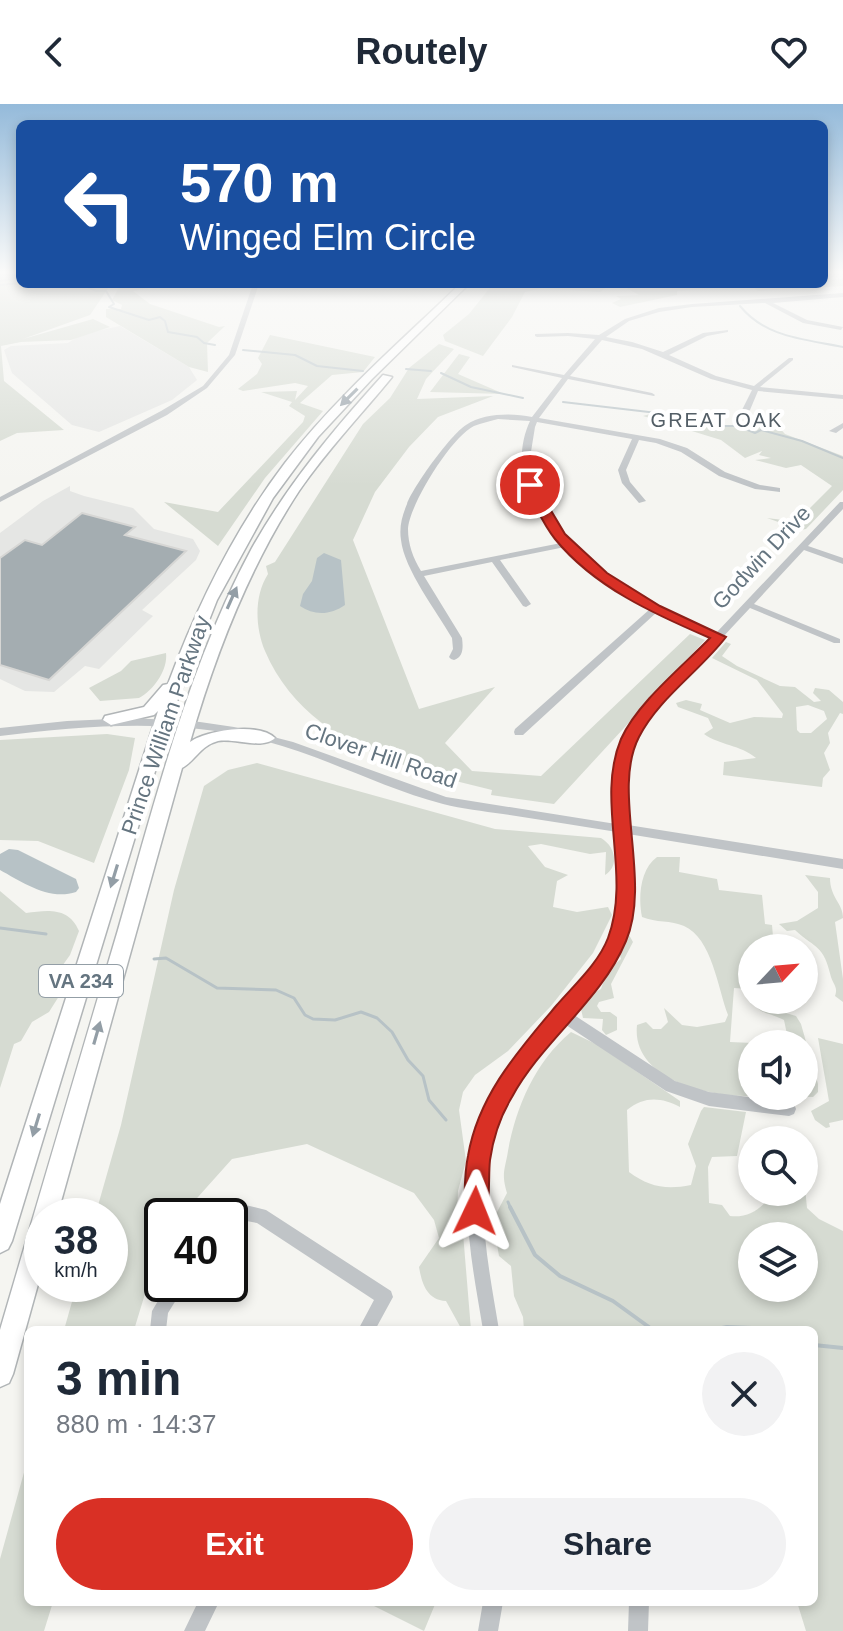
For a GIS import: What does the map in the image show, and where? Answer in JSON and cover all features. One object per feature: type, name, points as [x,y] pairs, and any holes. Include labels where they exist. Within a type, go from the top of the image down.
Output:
[{"type":"highway","name":"Prince William Parkway","points":[[0,1241],[162,722],[180,670],[227,565],[285,472],[337,410],[405,343]]},
{"type":"highway","name":"Prince William Parkway","points":[[50,1198],[186,724],[207,658],[237,587],[267,530],[298,481],[359,405],[421,343]]},
{"type":"highway","points":[[111,720],[153,708],[180,670]]},
{"type":"highway","points":[[171,775],[191,748],[207,738],[230,735],[267,738]]},
{"type":"highway","points":[[0,1374],[24,1291]]},
{"type":"street","points":[[0,500],[164,413],[205,387],[224,369],[236,343]]},
{"type":"street","points":[[595,343],[535,419],[527,443],[527,474],[542,510],[567,544],[618,587],[655,609],[719,637]]},
{"type":"street","points":[[619,343],[663,355],[712,378],[754,389],[843,397]]},
{"type":"street","points":[[663,355],[686,343]]},
{"type":"street","points":[[746,410],[754,389],[791,359]]},
{"type":"street","points":[[514,366],[652,395]]},
{"type":"street","points":[[454,657],[458,649],[457,638],[418,574],[405,543],[405,518],[412,500],[463,429],[482,420],[506,417],[637,437],[675,447],[722,474],[758,487],[777,490]]},
{"type":"street","points":[[833,431],[843,425]]},
{"type":"street","points":[[637,437],[622,470],[626,483],[642,501]]},
{"type":"street","name":"Godwin Drive","points":[[490,1326],[478,1247],[475,1183],[479,1157],[487,1127],[503,1091],[561,1014],[602,967],[618,938],[626,894],[620,776],[629,739],[646,713],[843,505]]},
{"type":"street","points":[[418,574],[567,544]]},
{"type":"street","points":[[804,547],[843,561]]},
{"type":"street","points":[[495,559],[526,604]]},
{"type":"street","points":[[750,605],[837,641]]},
{"type":"street","points":[[519,732],[655,609]]},
{"type":"street","name":"Clover Hill Road","points":[[0,732],[111,720],[186,724],[267,738],[446,801],[843,864]]},
{"type":"street","points":[[561,1014],[665,1082],[691,1095],[738,1102]]},
{"type":"street","points":[[248,1213],[260,1216],[385,1297],[368,1326]]},
{"type":"street","points":[[158,1326],[157,1318],[165,1302]]},
{"type":"street","points":[[194,1631],[207,1606]]},
{"type":"street","points":[[488,1631],[492,1606]]},
{"type":"street","points":[[638,1631],[639,1606]]},
{"type":"shaded area","points":[[0,343],[15,343],[1,346],[4,381],[64,430],[17,433],[0,441]]},
{"type":"shaded area","points":[[149,343],[189,367],[197,380],[172,400],[99,432],[72,425],[12,373],[4,350],[11,346]]},
{"type":"shaded area","points":[[150,343],[207,343],[208,372],[189,367]]},
{"type":"shaded area","points":[[266,343],[309,343],[375,357],[363,372],[332,375],[300,403],[323,411],[265,478],[218,546],[164,502],[218,512],[303,422],[305,416],[289,406],[292,402],[261,392],[297,391],[295,400],[308,386],[295,383],[243,391],[238,389],[257,374],[262,364],[258,358]]},
{"type":"shaded area","points":[[451,343],[492,343],[483,356]]},
{"type":"shaded area","points":[[439,344],[454,349],[426,379],[417,399],[493,396],[438,417],[409,447],[375,492],[353,540],[419,709],[495,687],[445,743],[472,771],[541,776],[690,634],[705,640],[554,804],[491,795],[492,790],[425,772],[360,747],[305,708],[282,682],[262,642],[258,602],[268,574],[266,566],[275,562],[363,424],[390,398],[409,368]]},
{"type":"shaded area","points":[[459,354],[470,357],[458,374],[504,394],[430,392]]},
{"type":"shaded area","points":[[675,410],[728,426],[754,423],[778,426],[785,434],[843,456],[843,490],[806,529],[767,518],[799,522],[798,514],[805,513],[832,486],[801,465],[786,468],[755,460],[771,458],[759,455],[762,451],[745,458],[721,440],[643,416]]},
{"type":"shaded area","points":[[70,486],[70,491],[84,496],[133,508],[154,529],[193,539],[200,551],[196,560],[142,610],[153,616],[99,669],[85,666],[54,692],[25,691],[0,679],[0,533],[43,501]]},
{"type":"shaded area","points":[[324,553],[341,560],[345,605],[317,613],[300,606],[303,594],[312,581],[317,558]]},
{"type":"shaded area","points":[[726,642],[731,644],[722,656],[737,666],[780,686],[795,687],[814,702],[821,701],[813,693],[815,688],[829,690],[843,702],[843,714],[840,713],[828,733],[830,743],[824,753],[830,770],[823,778],[822,787],[723,775],[724,762],[756,758],[704,734],[713,728],[708,718],[678,707],[676,703],[686,700],[702,704],[700,710],[730,723],[754,717],[782,718],[783,714],[757,680],[712,658]],"holes":[[[808,705],[824,711],[827,719],[811,733],[797,730],[796,707]]]},
{"type":"shaded area","points":[[166,653],[165,666],[159,679],[139,698],[100,701],[89,688],[121,671],[131,661]]},
{"type":"shaded area","points":[[107,734],[135,738],[129,770],[94,863],[38,841],[0,840],[0,740]]},
{"type":"shaded area","points":[[257,763],[495,829],[601,838],[610,846],[614,856],[613,867],[605,875],[606,852],[590,854],[541,844],[528,846],[545,867],[568,875],[557,881],[553,907],[577,912],[608,907],[612,915],[593,953],[551,1006],[508,1051],[475,1075],[463,1092],[459,1110],[466,1161],[458,1191],[457,1213],[463,1233],[471,1326],[460,1326],[446,1301],[434,1298],[424,1285],[419,1267],[439,1238],[434,1220],[414,1193],[307,1144],[232,1159],[197,1198],[144,1198],[144,1297],[135,1326],[65,1326],[72,1302],[128,1302],[128,1198],[100,1198],[121,1125],[174,890],[204,786],[228,770]]},
{"type":"shaded area","points":[[9,849],[18,850],[76,879],[79,888],[76,892],[56,894],[17,880],[0,870],[0,854]]},
{"type":"shaded area","points":[[657,857],[680,857],[679,872],[717,879],[719,890],[762,895],[765,924],[772,925],[773,934],[738,934],[738,988],[734,988],[730,1042],[738,1042],[738,1096],[718,1094],[678,1082],[661,1073],[647,1060],[639,1044],[637,1025],[646,1022],[653,1029],[661,1029],[668,1022],[664,1008],[682,1025],[697,1027],[725,1022],[728,1015],[713,965],[694,932],[679,924],[642,917],[642,884],[651,862]]},
{"type":"shaded area","points":[[805,875],[830,878],[832,891],[841,908],[843,918],[835,922],[843,1002],[835,996],[836,988],[818,949],[818,934],[787,931],[779,924],[797,921],[818,908],[818,892]]},
{"type":"shaded area","points":[[0,891],[26,913],[50,911],[64,914],[79,931],[70,955],[60,969],[61,993],[49,1012],[32,1022],[21,1041],[14,1044],[0,1088]]},
{"type":"shaded area","points":[[629,935],[633,942],[611,984],[614,998],[599,1002],[597,1006],[601,1012],[610,1012],[617,1017],[617,1030],[606,1035],[602,1030],[603,1019],[583,1018],[581,1009],[592,994],[601,989],[607,971],[621,959],[618,949]]},
{"type":"shaded area","points":[[769,1014],[796,1016],[803,1030],[786,1030],[784,1020]]},
{"type":"shaded area","points":[[571,1032],[598,1045],[680,1101],[680,1107],[666,1101],[646,1100],[627,1110],[629,1172],[658,1186],[691,1185],[696,1166],[688,1144],[704,1107],[746,1112],[743,1126],[738,1126],[737,1156],[712,1157],[708,1167],[709,1203],[722,1205],[730,1216],[750,1214],[761,1206],[807,1206],[819,1219],[843,1231],[843,1631],[806,1631],[798,1606],[818,1606],[818,1326],[524,1326],[514,1296],[511,1266],[499,1256],[495,1233],[496,1214],[507,1193],[505,1167],[516,1118],[537,1071]]},
{"type":"shaded area","points":[[818,1038],[843,1044],[843,1120],[829,1123],[830,1127],[826,1128],[815,1120],[811,1111],[818,1110],[829,1101]]},
{"type":"shaded area","points":[[24,1472],[24,1606],[52,1606],[44,1631],[0,1631],[0,1559]]},
{"type":"shaded area","points":[[374,1606],[434,1606],[424,1631]]},
{"type":"building","points":[[82,513],[135,527],[125,535],[186,551],[49,680],[0,665],[0,558],[25,540],[42,545]]},
{"type":"waterway","points":[[205,343],[215,345]]},
{"type":"waterway","points":[[823,343],[843,347]]},
{"type":"waterway","points":[[243,350],[295,355],[317,366],[363,371]]},
{"type":"waterway","points":[[406,369],[431,371]]},
{"type":"waterway","points":[[441,373],[471,387],[523,398]]},
{"type":"waterway","points":[[563,402],[683,416],[679,423],[683,426],[738,426],[755,433],[761,430],[802,441],[843,458]]},
{"type":"waterway","points":[[0,928],[46,934]]},
{"type":"waterway","points":[[154,959],[166,958],[217,988],[276,990],[294,998],[305,1015],[313,1019],[335,1020],[361,1012],[377,1018],[392,1032],[408,1060],[423,1076],[429,1100],[446,1120]]},
{"type":"waterway","points":[[508,1202],[511,1209]]},
{"type":"waterway","points":[[511,1209],[535,1255],[560,1276],[613,1301],[647,1326]]},
{"type":"waterway","points":[[818,1345],[843,1348]]},
{"type":"district","name":"GREAT OAK","points":[[717,420]]},
{"type":"route","points":[[475,1211],[479,1157],[487,1127],[503,1091],[524,1060],[602,967],[618,938],[626,894],[620,776],[629,739],[646,713],[719,637],[655,609],[602,576],[560,536],[530,485]]}]
